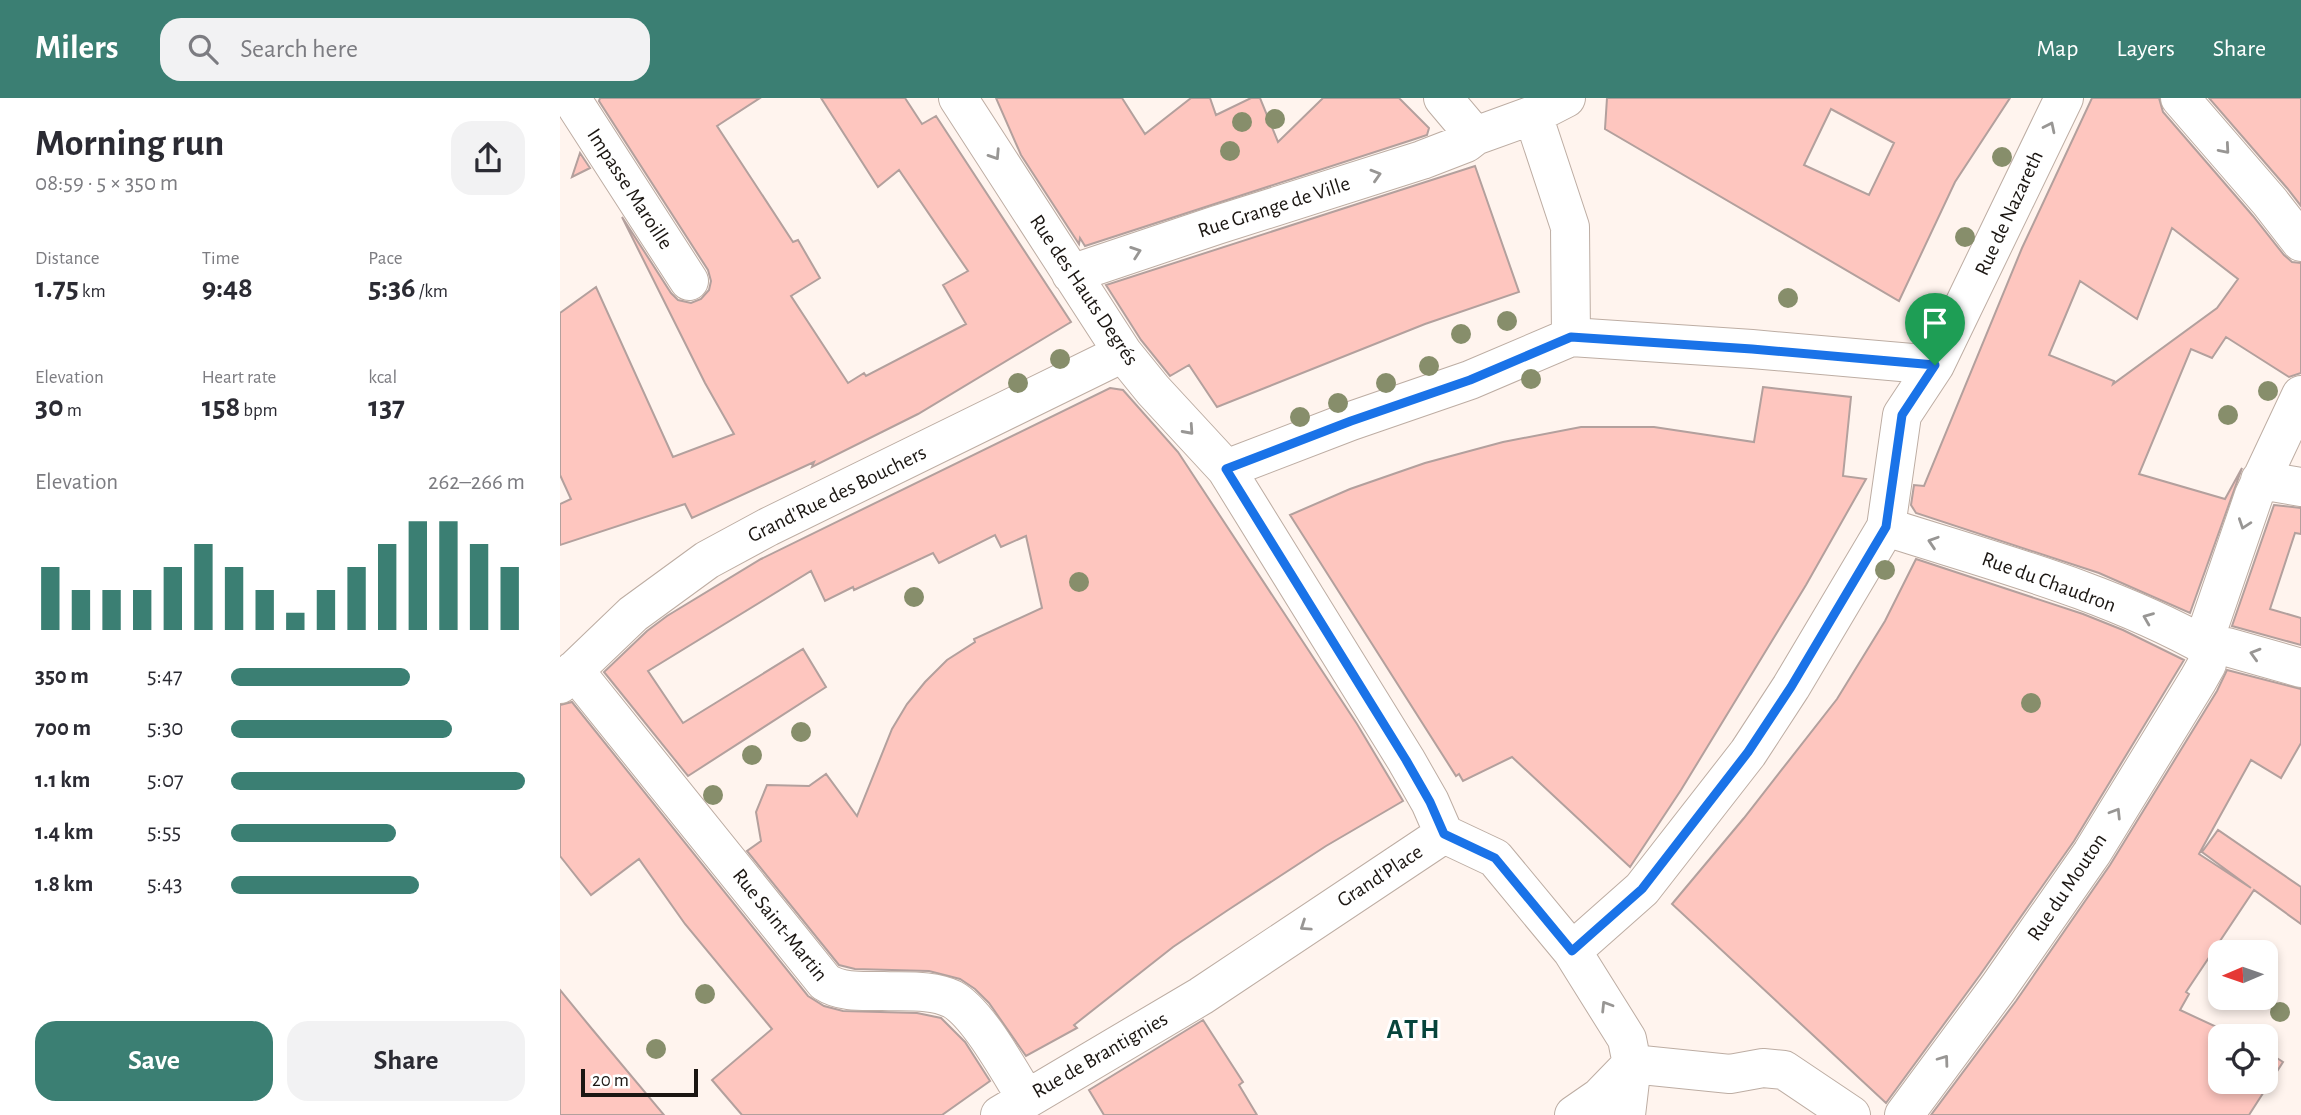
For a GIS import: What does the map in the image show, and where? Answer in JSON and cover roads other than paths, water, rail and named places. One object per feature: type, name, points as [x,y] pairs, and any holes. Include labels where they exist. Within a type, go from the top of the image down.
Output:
[{"type":"street","name":"Impasse Maroille","points":[[571,98],[689,281]]},
{"type":"street","name":"Rue des Hauts Degrés","points":[[958,98],[1123,353],[1161,399],[1226,469],[1406,760],[1430,802],[1444,834]]},
{"type":"street","points":[[1443,98],[1475,136]]},
{"type":"street","name":"Rue Grange de Ville","points":[[1071,274],[1422,160],[1466,143],[1475,136],[1533,116],[1566,98]]},
{"type":"street","name":"Rue de Nazareth","points":[[1886,527],[1902,415],[1935,365],[2064,98]]},
{"type":"street","points":[[2180,98],[2301,242]]},
{"type":"street","points":[[1533,116],[1570,227],[1571,337]]},
{"type":"street","points":[[1226,469],[1351,421],[1470,380],[1571,337],[1935,365]]},
{"type":"street","name":"Grand'Rue des Bouchers","points":[[567,677],[633,614],[706,560],[1123,353]]},
{"type":"street","name":"Rue du Mouton","points":[[1904,1115],[2092,853],[2199,680],[2207,664],[2208,629],[2260,480],[2301,395]]},
{"type":"street","points":[[2260,480],[2301,487]]},
{"type":"street","points":[[1572,951],[1642,889],[1748,752],[1791,687],[1886,527]]},
{"type":"street","name":"Rue du Chaudron","points":[[1886,527],[2040,575],[2180,631],[2209,648]]},
{"type":"street","points":[[2209,648],[2227,647],[2301,668]]},
{"type":"street","name":"Rue Saint-Martin","points":[[567,677],[825,982],[833,988],[849,991],[914,992],[950,998],[968,1011],[1013,1106]]},
{"type":"street","name":"Grand'Place","points":[[1201,996],[1444,834],[1495,858],[1572,951],[1627,1038],[1632,1064]]},
{"type":"street","name":"Rue de Brantignies","points":[[1013,1106],[1201,996]]},
{"type":"street","points":[[1574,1115],[1600,1097],[1632,1064]]},
{"type":"street","points":[[1626,1115],[1632,1064]]},
{"type":"street","points":[[1632,1064],[1730,1074],[1763,1068],[1784,1070],[1851,1115]]},
{"type":"district","name":"ATH","points":[[1414,1030]]}]
